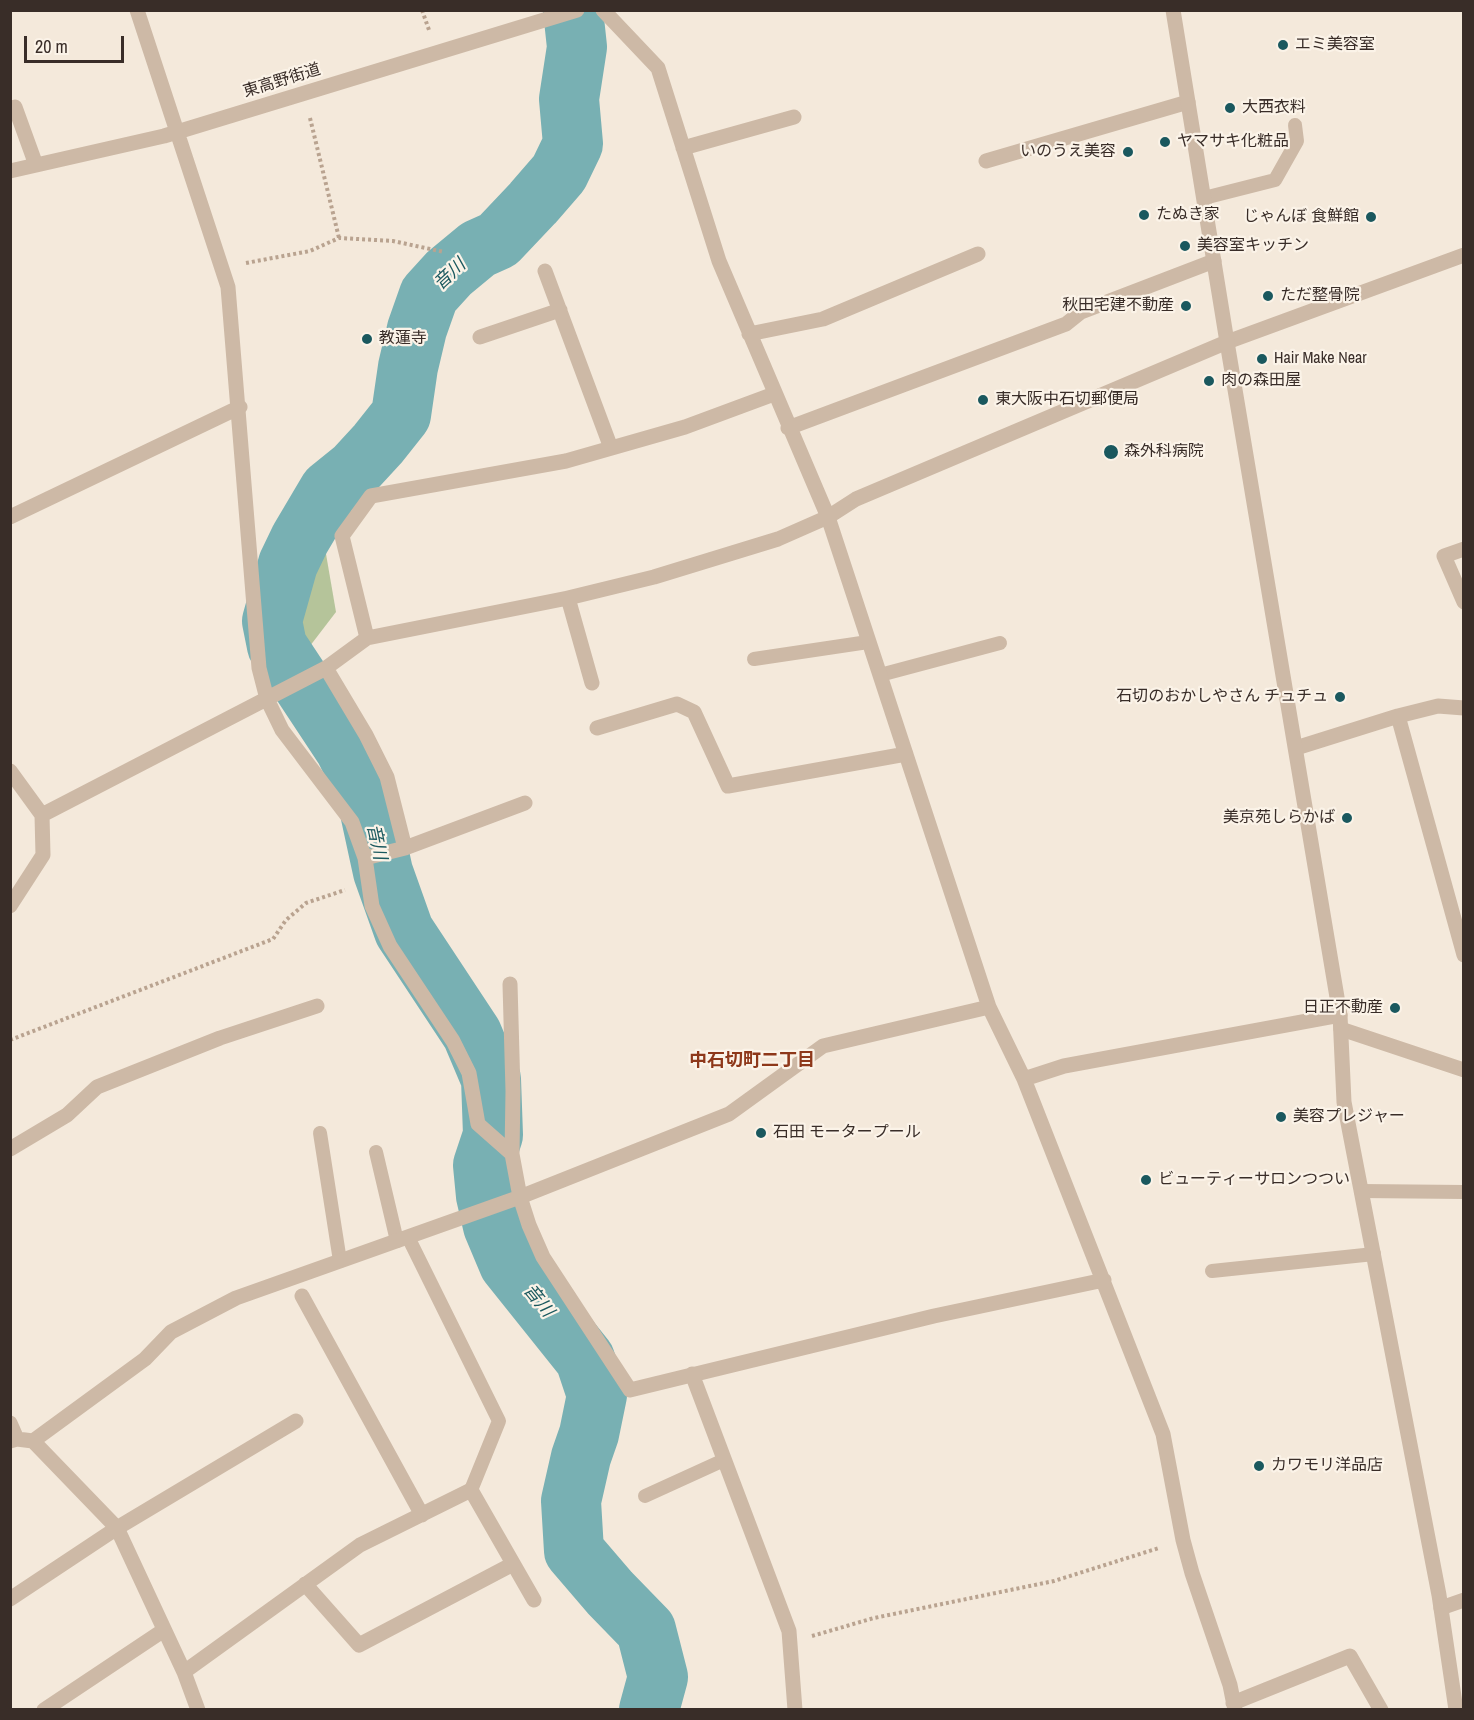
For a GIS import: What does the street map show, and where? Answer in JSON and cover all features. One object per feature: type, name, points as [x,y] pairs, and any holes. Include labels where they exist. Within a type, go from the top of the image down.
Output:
[{"type":"street","points":[[137,10],[228,287],[240,407],[259,668],[272,696],[282,730],[352,822],[368,857],[372,906],[390,946],[453,1041],[469,1073],[478,1124],[509,1151]]},
{"type":"street","name":"東高野街道","points":[[10,171],[176,132],[577,10]]},
{"type":"street","points":[[603,10],[658,68],[718,261],[828,517],[989,1007],[1024,1079],[1163,1434],[1183,1540],[1230,1685],[1234,1706],[1350,1656],[1381,1710]]},
{"type":"street","points":[[1173,10],[1340,1022],[1344,1101],[1441,1608],[1456,1710]]},
{"type":"street","points":[[986,161],[1188,102]]},
{"type":"street","points":[[15,107],[36,165]]},
{"type":"street","points":[[683,147],[794,117]]},
{"type":"street","points":[[749,334],[823,319],[978,254]]},
{"type":"street","points":[[42,815],[323,670],[368,638],[568,598],[654,577],[778,539],[828,517],[856,499],[1227,342],[1464,255]]},
{"type":"street","points":[[788,428],[1066,324],[1081,312],[1214,261]]},
{"type":"street","points":[[545,271],[611,448]]},
{"type":"street","points":[[480,337],[560,310]]},
{"type":"street","points":[[368,638],[342,536],[371,496],[566,460],[685,427],[774,394]]},
{"type":"street","points":[[10,517],[240,407]]},
{"type":"street","points":[[1464,549],[1444,556],[1464,602]]},
{"type":"street","points":[[568,598],[592,683]]},
{"type":"street","points":[[323,670],[366,735],[387,777],[400,849]]},
{"type":"street","points":[[597,728],[677,704],[694,712],[728,786],[906,754]]},
{"type":"street","points":[[1296,748],[1438,706],[1464,708]]},
{"type":"street","points":[[1398,716],[1464,955]]},
{"type":"street","points":[[10,771],[42,815],[43,855],[10,906]]},
{"type":"street","points":[[368,857],[400,849],[525,803]]},
{"type":"street","points":[[510,984],[513,1091],[509,1151],[513,1199],[529,1225],[543,1257],[630,1390],[934,1317],[1104,1280]]},
{"type":"street","points":[[10,1149],[68,1115],[97,1087],[220,1038],[317,1006]]},
{"type":"street","points":[[10,1423],[14,1440],[33,1441],[145,1359],[171,1332],[236,1298],[513,1199],[729,1114],[823,1046],[989,1007]]},
{"type":"street","points":[[1024,1079],[1064,1066],[1340,1022],[1464,1070]]},
{"type":"street","points":[[302,1296],[422,1515]]},
{"type":"street","points":[[692,1374],[789,1631],[795,1710]]},
{"type":"street","points":[[10,1599],[117,1528],[296,1421]]},
{"type":"street","points":[[33,1441],[117,1528],[184,1672],[198,1710]]},
{"type":"street","points":[[184,1672],[360,1545],[471,1490],[534,1600]]},
{"type":"street","points":[[305,1584],[359,1645],[513,1564]]},
{"type":"street","points":[[1441,1608],[1464,1600]]},
{"type":"street","points":[[44,1710],[164,1630]]},
{"type":"lane","points":[[1204,198],[1275,180],[1297,141],[1295,125]]},
{"type":"lane","points":[[753,659],[868,642]]},
{"type":"lane","points":[[880,675],[1000,643]]},
{"type":"lane","points":[[320,1133],[340,1261]]},
{"type":"lane","points":[[376,1152],[402,1239],[499,1421],[471,1490]]},
{"type":"lane","points":[[1361,1191],[1463,1196]]},
{"type":"lane","points":[[1212,1271],[1374,1254]]},
{"type":"lane","points":[[645,1496],[724,1460]]},
{"type":"path","points":[[304,93],[339,238]]},
{"type":"path","points":[[222,268],[310,251],[339,238],[393,241],[444,252]]},
{"type":"path","points":[[10,1040],[273,939],[286,920],[306,903],[369,881]]},
{"type":"path","points":[[789,1642],[874,1618],[1054,1581],[1183,1540]]},
{"type":"green space","points":[[321,525],[336,612],[300,659],[286,631],[293,575]]},
{"type":"waterway","name":"音川","points":[[573,10],[577,47],[569,99],[573,144],[559,173],[498,240],[478,249],[449,273],[429,295],[417,329],[408,367],[401,415],[355,469],[329,490],[288,564],[272,621],[277,646],[345,749],[365,789],[383,872],[404,931],[472,1034],[491,1079],[493,1135],[483,1165],[486,1196],[493,1226],[509,1264],[585,1359],[597,1395],[571,1501],[574,1551],[646,1630],[658,1677],[649,1710]]},
{"type":"place","name":"エミ美容室","points":[[1283,45]]},
{"type":"place","name":"大西衣料","points":[[1230,108]]},
{"type":"place","name":"ヤマサキ化粧品","points":[[1165,142]]},
{"type":"place","name":"いのうえ美容","points":[[1128,152]]},
{"type":"place","name":"たぬき家","points":[[1144,215]]},
{"type":"place","name":"じゃんぼ 食鮮館","points":[[1371,217]]},
{"type":"place","name":"美容室キッチン","points":[[1185,246]]},
{"type":"place","name":"ただ整骨院","points":[[1268,296]]},
{"type":"place","name":"秋田宅建不動産","points":[[1186,306]]},
{"type":"place","name":"教蓮寺","points":[[367,339]]},
{"type":"place","name":"Hair Make Near","points":[[1262,359]]},
{"type":"place","name":"肉の森田屋","points":[[1209,381]]},
{"type":"place","name":"東大阪中石切郵便局","points":[[983,400]]},
{"type":"place","name":"森外科病院","points":[[1111,452]]},
{"type":"place","name":"石切のおかしやさん チュチュ","points":[[1340,697]]},
{"type":"place","name":"美京苑しらかば","points":[[1347,818]]},
{"type":"place","name":"日正不動産","points":[[1395,1008]]},
{"type":"place","name":"美容プレジャー","points":[[1281,1117]]},
{"type":"place","name":"石田 モータープール","points":[[761,1133]]},
{"type":"place","name":"ビューティーサロンつつい","points":[[1146,1180]]},
{"type":"place","name":"カワモリ洋品店","points":[[1259,1466]]},
{"type":"district","name":"中石切町二丁目","points":[[752,1061]]}]
